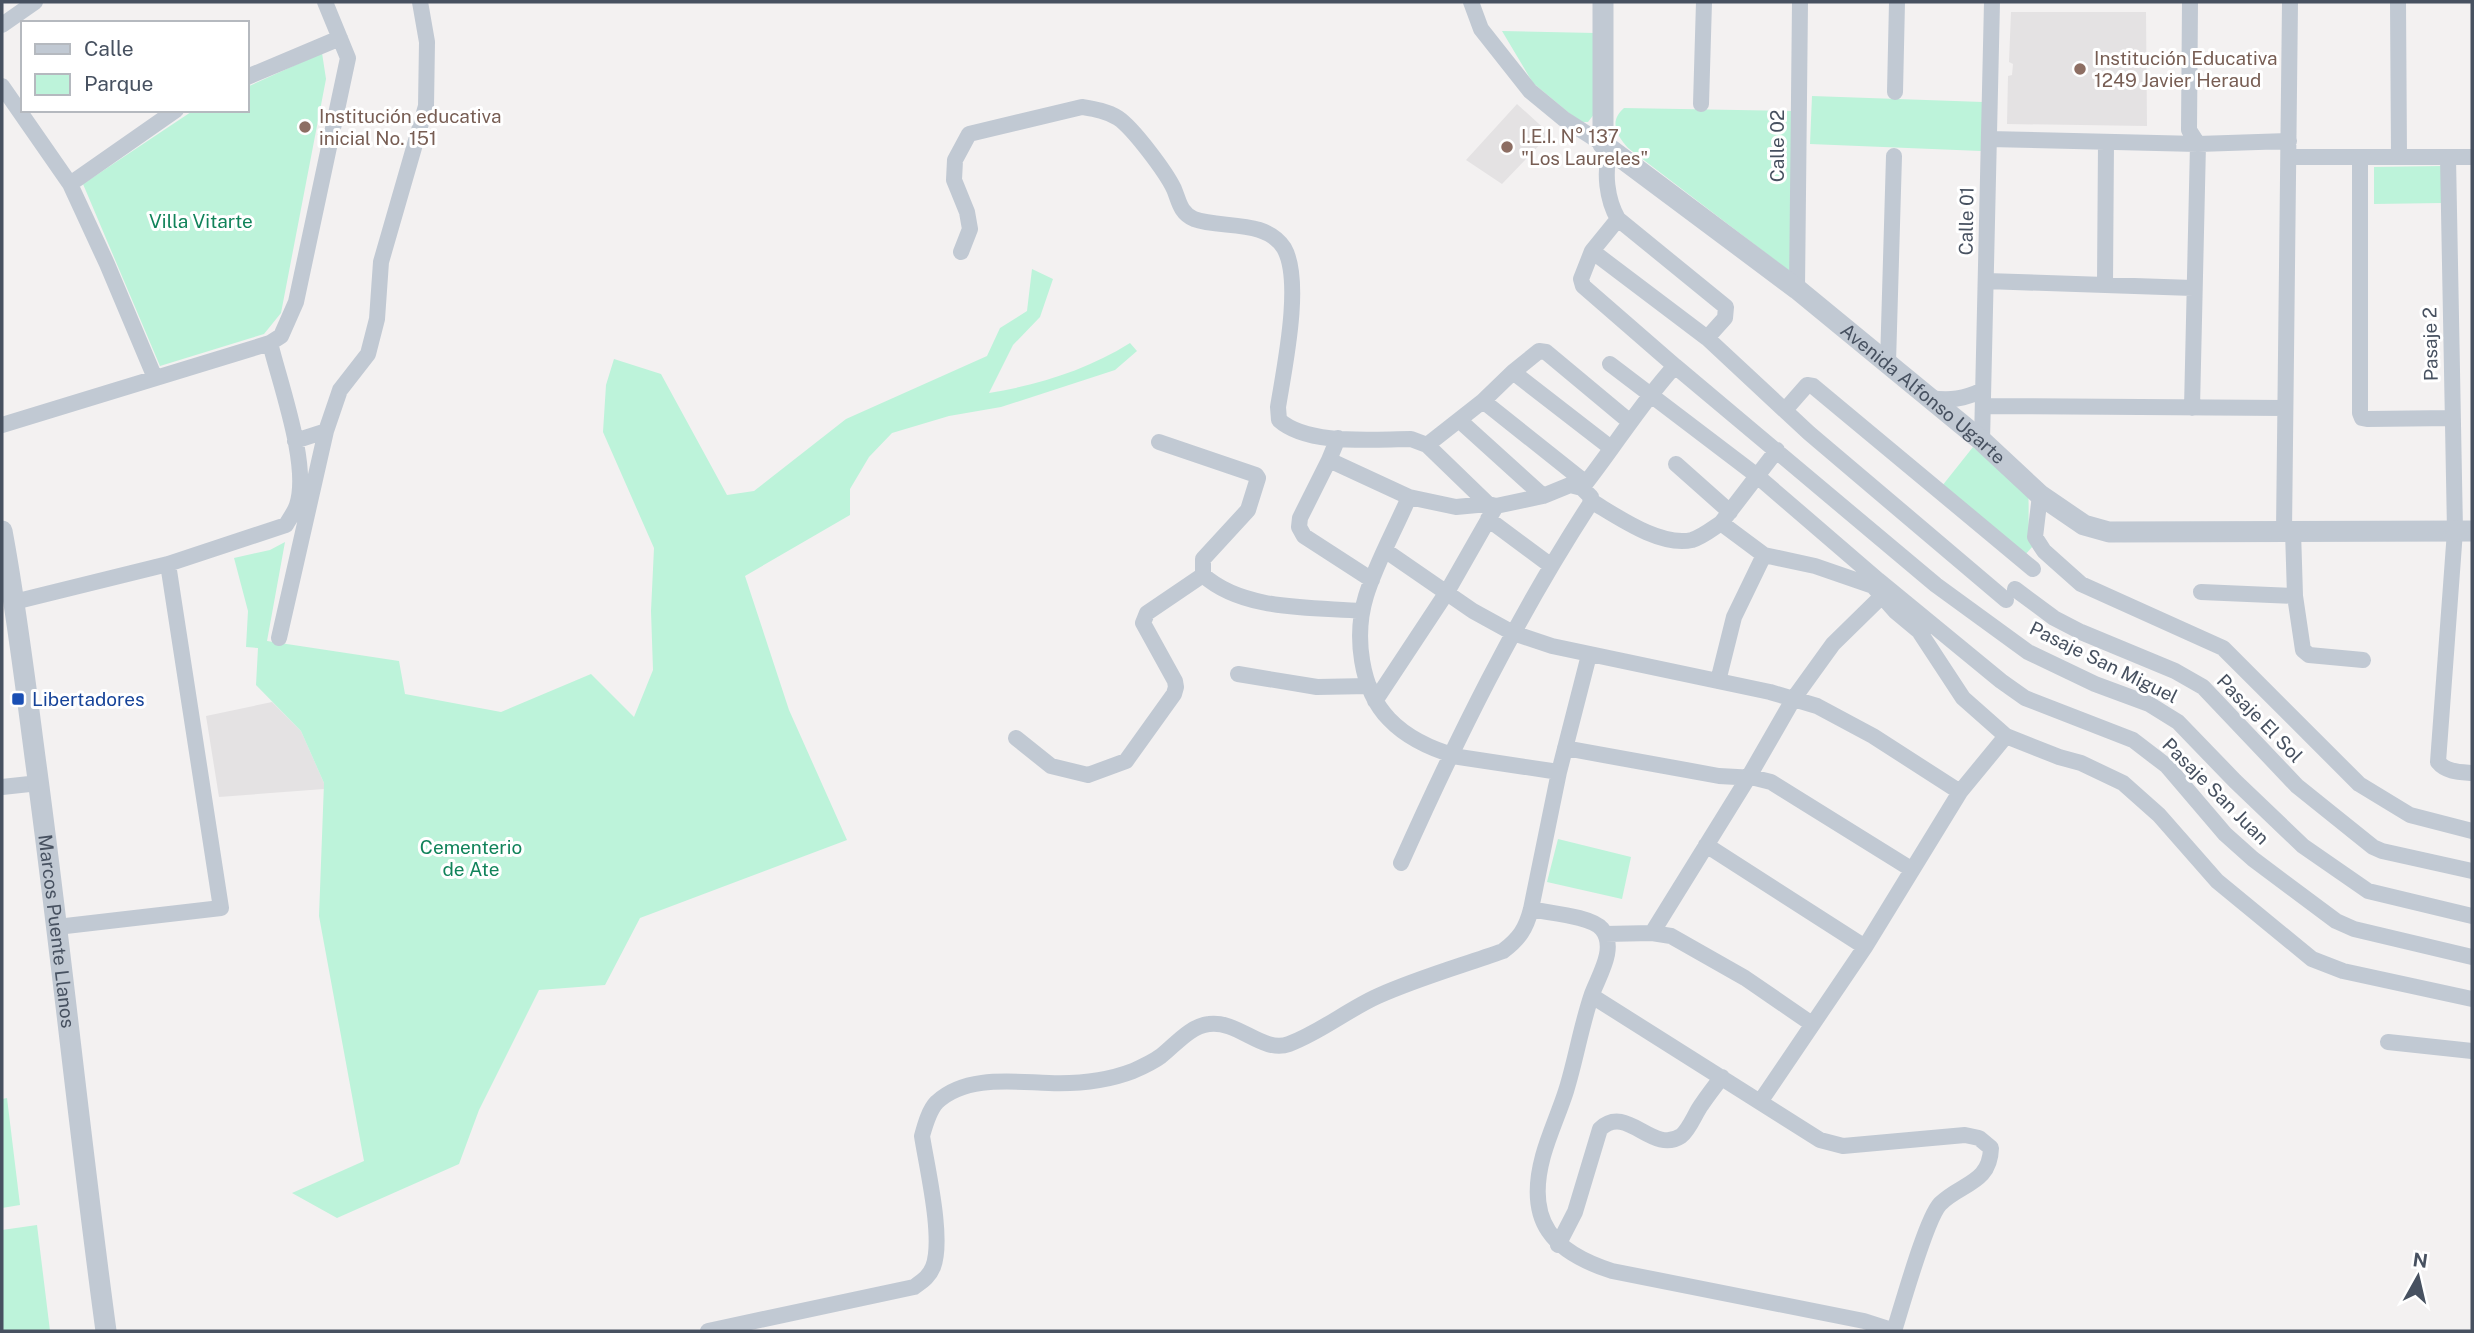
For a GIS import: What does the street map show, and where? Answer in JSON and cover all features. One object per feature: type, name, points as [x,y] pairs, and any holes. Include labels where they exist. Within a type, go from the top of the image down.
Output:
[{"type":"street","points":[[2,25],[34,2]]},
{"type":"street","points":[[2,425],[270,343],[281,336],[296,302],[348,58],[325,2]]},
{"type":"street","points":[[279,638],[326,431],[340,390],[368,354],[377,319],[382,262],[426,106],[427,43],[420,2]]},
{"type":"street","points":[[1603,2],[1607,163],[1611,207],[1618,219],[1726,307],[1725,318],[1707,338]]},
{"type":"street","points":[[1701,104],[1704,2]]},
{"type":"street","name":"Calle 02","points":[[1797,289],[1800,2]]},
{"type":"street","points":[[1895,92],[1897,2]]},
{"type":"street","name":"Calle 01","points":[[1982,441],[1992,2]]},
{"type":"street","points":[[2190,2],[2189,130],[2198,144],[2192,408]]},
{"type":"street","points":[[2290,2],[2285,408],[2288,531],[2295,596],[2303,650],[2309,655],[2363,660]]},
{"type":"street","points":[[2398,2],[2399,157]]},
{"type":"street","name":"Avenida Alfonso Ugarte","points":[[1472,5],[1481,29],[1530,91],[1564,119],[1607,147],[1797,289],[1982,441],[2040,495],[2084,525],[2109,532],[2463,531]]},
{"type":"street","points":[[248,77],[340,38]]},
{"type":"street","points":[[2,86],[69,184],[107,264],[155,378]]},
{"type":"street","points":[[961,252],[971,229],[954,180],[955,160],[969,134],[1082,107],[1097,109],[1119,118],[1157,160],[1173,188],[1180,208],[1191,218],[1207,223],[1249,227],[1267,234],[1283,246],[1290,264],[1292,323],[1278,407],[1279,420],[1287,427],[1303,433],[1338,438],[1411,439],[1427,445],[1550,565]]},
{"type":"street","points":[[69,184],[173,112]]},
{"type":"street","points":[[1989,139],[2198,144],[2289,149],[2360,157],[2472,157]]},
{"type":"street","points":[[2105,284],[2106,142]]},
{"type":"street","points":[[1888,363],[1894,156]]},
{"type":"street","points":[[2360,157],[2360,414],[2367,419],[2453,418]]},
{"type":"street","name":"Pasaje 2","points":[[2448,157],[2453,418],[2463,531],[2438,762],[2442,768],[2472,773]]},
{"type":"street","points":[[1592,251],[1618,219]]},
{"type":"street","name":"Pasaje El Sol","points":[[1592,251],[1707,338],[1785,410],[2010,595],[2072,628],[2175,671],[2203,687],[2297,786],[2374,847],[2472,871]]},
{"type":"street","name":"Pasaje San Miguel","points":[[1592,251],[1581,279],[1583,286],[1936,585],[2028,652],[2095,684],[2149,704],[2178,722],[2303,846],[2368,891],[2472,916]]},
{"type":"street","points":[[1986,281],[2193,288]]},
{"type":"street","points":[[14,602],[169,564],[286,525],[297,505],[300,479],[295,441],[270,343]]},
{"type":"street","points":[[1427,445],[1483,401],[1539,351],[1543,351],[1630,422]]},
{"type":"street","name":"Pasaje San Juan","points":[[1609,364],[1756,475],[1972,657],[2025,698],[2133,740],[2167,766],[2225,834],[2336,921],[2354,929],[2472,957]]},
{"type":"street","points":[[1401,863],[1452,755],[1587,491],[1630,422],[1675,366]]},
{"type":"street","points":[[1513,372],[1611,449]]},
{"type":"street","points":[[1785,410],[1802,388],[1813,386],[2033,569]]},
{"type":"street","points":[[1930,398],[2192,408],[2285,408]]},
{"type":"street","points":[[1483,401],[1619,518],[1664,540],[1679,542],[1696,539],[1725,518],[1777,450]]},
{"type":"street","points":[[1459,420],[1543,496]]},
{"type":"street","points":[[295,441],[326,431]]},
{"type":"street","points":[[1338,438],[1300,518],[1299,527],[1304,536],[1372,580]]},
{"type":"street","points":[[1159,442],[1256,475],[1258,478],[1248,510],[1203,559],[1203,575],[1215,586],[1242,599],[1260,603],[1362,611]]},
{"type":"street","points":[[1329,460],[1409,498],[1457,507],[1491,510],[1543,496],[1570,485],[1587,491]]},
{"type":"street","points":[[1676,464],[1725,518],[1764,555],[1815,566],[1873,586],[1895,611],[1919,631],[1963,698],[2006,736],[2081,763],[2123,783],[2159,815],[2217,881],[2312,959],[2343,971],[2472,999]]},
{"type":"street","points":[[2040,495],[2035,537],[2044,551],[2081,584],[2222,648],[2359,784],[2382,800],[2410,815],[2472,831]]},
{"type":"street","points":[[1409,498],[1372,580],[1362,611],[1361,649],[1372,693],[1395,725],[1417,740],[1452,755],[1559,772]]},
{"type":"street","points":[[1372,693],[1447,592],[1491,510]]},
{"type":"street","name":"Marcos Puente Llanos","points":[[2,531],[39,783],[106,1331]]},
{"type":"street","points":[[1386,551],[1473,611],[1513,634],[1589,655],[1718,681],[1794,698],[1817,706],[1873,736],[1960,792]]},
{"type":"street","points":[[1718,681],[1734,617],[1764,555]]},
{"type":"street","points":[[57,927],[221,908],[169,564]]},
{"type":"street","points":[[1016,738],[1051,766],[1088,775],[1126,761],[1176,688],[1175,681],[1143,623],[1147,613],[1203,575]]},
{"type":"street","points":[[2201,592],[2295,596]]},
{"type":"street","points":[[1652,933],[1794,698],[1833,644],[1883,595]]},
{"type":"street","points":[[708,1331],[914,1287],[927,1278],[934,1266],[937,1245],[922,1136],[936,1104],[954,1091],[986,1083],[1090,1082],[1132,1071],[1158,1058],[1186,1035],[1207,1024],[1221,1024],[1244,1031],[1265,1044],[1287,1045],[1377,996],[1503,951],[1517,940],[1526,928],[1559,772],[1589,655]]},
{"type":"street","points":[[1238,674],[1372,693]]},
{"type":"street","points":[[1760,1102],[1865,947],[1960,792],[2006,736]]},
{"type":"street","points":[[1565,747],[1719,776],[1771,782],[1911,869]]},
{"type":"street","points":[[2,787],[39,783]]},
{"type":"street","points":[[1706,845],[1865,947]]},
{"type":"street","points":[[1531,909],[1592,922],[1605,934],[1608,952],[1592,996],[1539,1177],[1541,1215],[1558,1245],[1580,1259],[1612,1271],[1864,1321],[1894,1331],[1927,1230],[1939,1205],[1984,1174],[1990,1159],[1990,1148],[1979,1138],[1965,1135],[1843,1146],[1820,1140],[1592,996]]},
{"type":"street","points":[[1605,934],[1652,933],[1671,936],[1745,978],[1812,1024]]},
{"type":"street","points":[[2388,1042],[2472,1051]]},
{"type":"street","points":[[1558,1245],[1575,1212],[1600,1129],[1606,1124],[1618,1121],[1628,1122],[1655,1137],[1670,1139],[1680,1136],[1721,1077]]},
{"type":"shaded area","name":"Institución Educativa 1249 Javier Heraud","points":[[2011,12],[2146,12],[2147,126],[2007,124],[2008,76],[2012,75],[2013,64],[2009,62]]},
{"type":"shaded area","name":"I.E.I. N° 137 \"Los Laureles\"","points":[[1517,104],[1550,134],[1502,184],[1466,160]]},
{"type":"shaded area","points":[[272,702],[301,731],[324,783],[324,789],[219,797],[206,716]]},
{"type":"green space","points":[[1502,31],[1595,33],[1595,113],[1588,122],[1580,122],[1533,83]]},
{"type":"green space","name":"Villa Vitarte","points":[[322,53],[326,79],[281,313],[264,334],[160,366],[83,184],[191,112],[248,112],[248,87]]},
{"type":"green space","points":[[1812,96],[1983,102],[1981,151],[1810,144]]},
{"type":"green space","points":[[1624,108],[1793,111],[1792,273],[1628,148],[1616,128],[1619,113]]},
{"type":"green space","points":[[2442,166],[2442,203],[2374,204],[2374,167]]},
{"type":"green space","name":"Cementerio de Ate","points":[[1032,269],[1053,279],[1040,317],[1013,345],[989,393],[1062,375],[1114,353],[1130,343],[1137,351],[1115,370],[1001,407],[949,416],[892,433],[869,457],[850,489],[850,515],[745,576],[789,710],[847,840],[640,918],[605,985],[539,990],[479,1110],[459,1164],[337,1218],[292,1193],[364,1161],[319,916],[324,783],[301,731],[256,685],[258,648],[246,647],[248,611],[234,558],[270,550],[285,542],[267,641],[399,661],[405,694],[501,712],[591,674],[634,717],[653,670],[651,611],[654,548],[603,432],[606,385],[614,359],[661,374],[727,495],[754,491],[846,419],[987,356],[1000,328],[1027,311]]},
{"type":"green space","points":[[1973,447],[2028,492],[2029,526],[2033,546],[2024,556],[1942,486]]},
{"type":"green space","points":[[1558,839],[1631,857],[1622,899],[1547,882]]},
{"type":"green space","points":[[7,1098],[20,1205],[2,1208],[2,1099]]},
{"type":"green space","points":[[37,1225],[50,1331],[2,1331],[2,1230]]},
{"type":"place","name":"Institución Educativa 1249 Javier Heraud","points":[[2080,69]]},
{"type":"place","name":"Institución educativa inicial No. 151","points":[[305,127]]},
{"type":"place","name":"I.E.I. N° 137 \"Los Laureles\"","points":[[1507,147]]},
{"type":"place","name":"Libertadores","points":[[18,699]]}]
